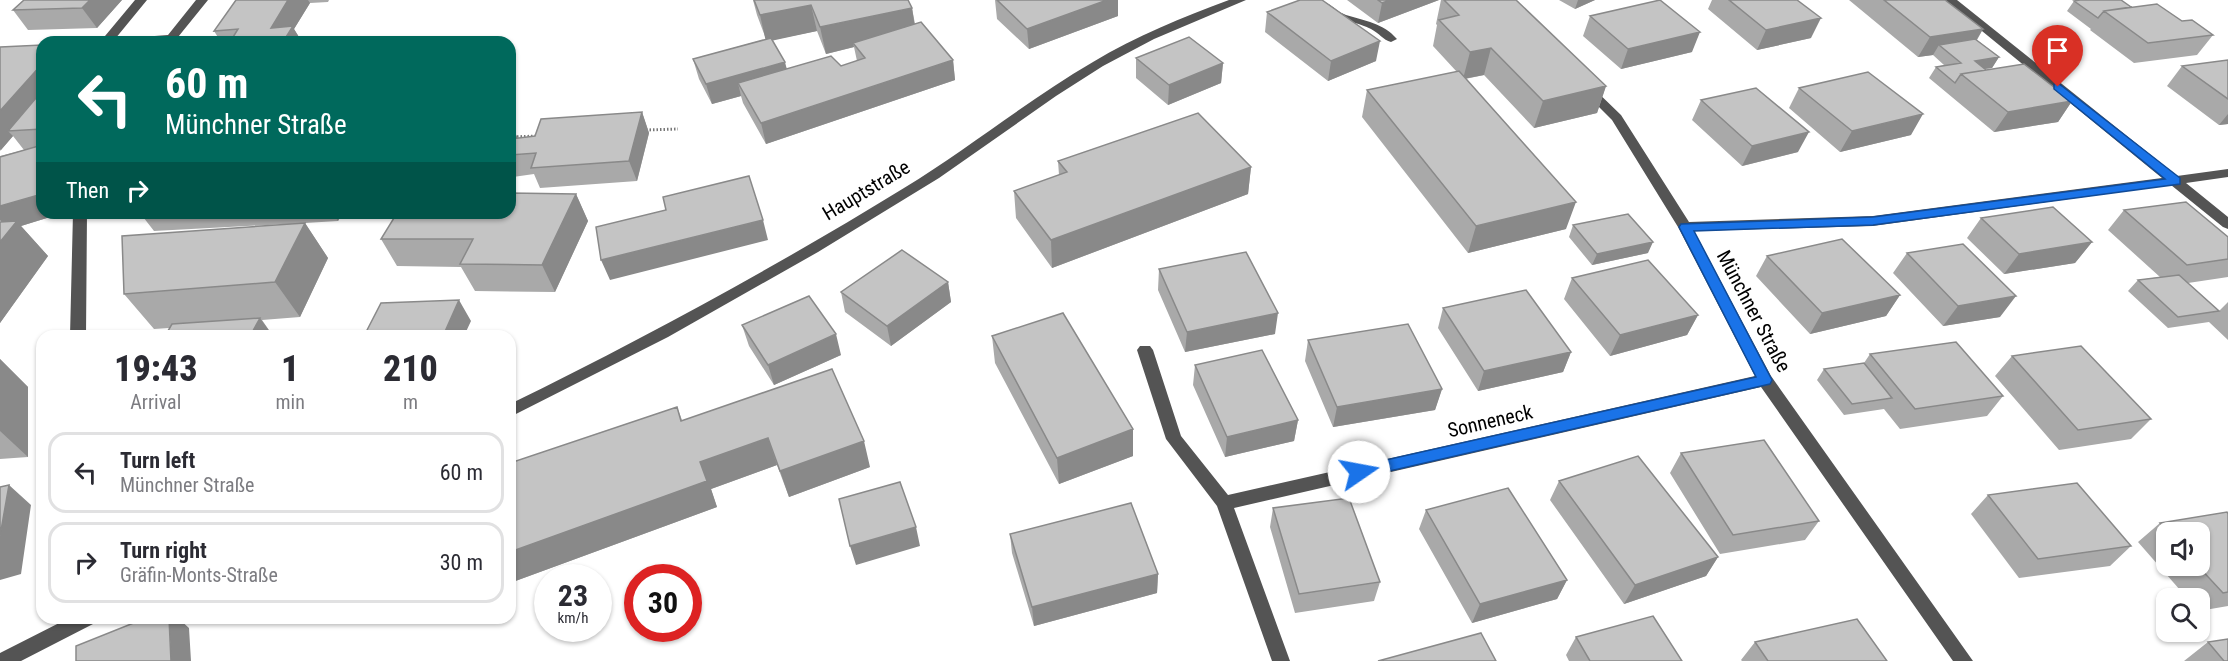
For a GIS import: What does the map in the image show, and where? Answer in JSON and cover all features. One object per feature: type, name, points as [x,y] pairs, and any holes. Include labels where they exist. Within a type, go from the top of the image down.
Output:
[{"type":"street","points":[[111,36],[141,0]]},
{"type":"street","points":[[173,36],[202,0]]},
{"type":"street","name":"Hauptstraße","points":[[516,408],[620,357],[867,217],[914,188],[1099,63],[1166,30],[1240,0]]},
{"type":"street","points":[[1318,0],[1339,16],[1376,27],[1391,39]]},
{"type":"street","points":[[1950,0],[2228,224]]},
{"type":"street","name":"Münchner Straße","points":[[1578,79],[1617,118],[1685,227],[1765,380],[1964,661]]},
{"type":"street","points":[[1685,227],[1873,221],[2228,174]]},
{"type":"street","points":[[78,330],[80,219]]},
{"type":"street","points":[[1145,350],[1174,440],[1224,503],[1281,661]]},
{"type":"street","name":"Sonneneck","points":[[1224,503],[1765,380]]},
{"type":"street","points":[[15,658],[76,624]]},
{"type":"path","points":[[642,130],[678,129]]},
{"type":"path","points":[[516,137],[546,135]]},
{"type":"building","points":[[24,0],[90,0],[82,8],[13,10]]},
{"type":"building","points":[[236,0],[288,0],[271,28],[293,26],[287,36],[234,36],[238,29],[214,31]]},
{"type":"building","points":[[754,0],[908,0],[912,8],[820,27],[811,5],[760,15]]},
{"type":"building","points":[[997,0],[1107,0],[1027,29]]},
{"type":"building","points":[[1300,0],[1322,0],[1380,41],[1331,61],[1267,12]]},
{"type":"building","points":[[1444,0],[1516,0],[1606,86],[1543,101],[1491,48],[1470,52],[1439,20],[1459,15]]},
{"type":"building","points":[[1660,0],[1700,32],[1628,49],[1590,16]]},
{"type":"building","points":[[1729,0],[1797,0],[1821,18],[1766,30]]},
{"type":"building","points":[[1884,0],[1945,0],[1983,29],[1930,37]]},
{"type":"building","points":[[2121,0],[2131,7],[2104,11],[2098,18],[2074,1]]},
{"type":"building","points":[[2157,4],[2182,21],[2192,20],[2213,35],[2148,43],[2104,11]]},
{"type":"building","points":[[921,22],[953,60],[761,123],[738,83],[831,56],[841,66],[865,58],[853,43]]},
{"type":"building","points":[[1189,37],[1223,63],[1169,85],[1136,58]]},
{"type":"building","points":[[771,38],[785,62],[706,84],[693,59]]},
{"type":"building","points":[[1975,39],[1999,57],[1975,61],[1986,70],[1961,74],[1955,83],[1936,67],[1961,63],[1939,45]]},
{"type":"building","points":[[36,45],[36,71],[0,111],[0,47]]},
{"type":"building","points":[[2228,60],[2228,99],[2182,66]]},
{"type":"building","points":[[2024,64],[2072,101],[2008,112],[1961,74]]},
{"type":"building","points":[[1459,71],[1576,202],[1476,226],[1367,90]]},
{"type":"building","points":[[1868,72],[1923,114],[1852,131],[1799,88]]},
{"type":"building","points":[[1756,88],[1809,132],[1752,146],[1701,100]]},
{"type":"building","points":[[36,98],[36,129],[8,131]]},
{"type":"building","points":[[642,112],[629,161],[531,168],[536,153],[516,155],[516,138],[535,136],[541,119]]},
{"type":"building","points":[[1198,113],[1251,167],[1051,240],[1014,191],[1067,172],[1058,161]]},
{"type":"building","points":[[36,147],[36,196],[0,206],[0,157]]},
{"type":"building","points":[[749,176],[763,220],[601,260],[596,227],[666,210],[663,197]]},
{"type":"building","points":[[516,193],[576,194],[542,265],[460,264],[473,239],[381,239],[393,219],[516,219]]},
{"type":"building","points":[[2186,202],[2228,237],[2228,259],[2187,265],[2124,210]]},
{"type":"building","points":[[2053,207],[2092,242],[2019,254],[1981,218]]},
{"type":"building","points":[[1628,214],[1653,242],[1597,254],[1573,225]]},
{"type":"building","points":[[17,221],[0,242],[0,222]]},
{"type":"building","points":[[305,223],[275,282],[124,294],[122,236]]},
{"type":"building","points":[[1842,239],[1900,295],[1822,313],[1767,256]]},
{"type":"building","points":[[1963,244],[2016,296],[1958,306],[1907,253]]},
{"type":"building","points":[[902,250],[948,282],[887,326],[841,292]]},
{"type":"building","points":[[1246,252],[1278,313],[1187,332],[1159,269]]},
{"type":"building","points":[[1648,260],[1698,315],[1620,335],[1572,278]]},
{"type":"building","points":[[2179,275],[2219,311],[2178,317],[2138,280]]},
{"type":"building","points":[[1526,290],[1571,352],[1484,371],[1443,308]]},
{"type":"building","points":[[809,296],[836,334],[768,365],[742,325]]},
{"type":"building","points":[[459,300],[446,330],[367,330],[381,303]]},
{"type":"building","points":[[1063,313],[1133,429],[1057,458],[992,336]]},
{"type":"building","points":[[260,318],[253,330],[168,330],[172,324]]},
{"type":"building","points":[[1408,324],[1442,389],[1337,407],[1308,340]]},
{"type":"building","points":[[1956,342],[2003,396],[1915,409],[1870,354]]},
{"type":"building","points":[[2081,346],[2151,419],[2078,430],[2012,356]]},
{"type":"building","points":[[1262,350],[1298,420],[1227,437],[1195,365]]},
{"type":"building","points":[[1864,363],[1892,398],[1852,404],[1824,369]]},
{"type":"building","points":[[832,369],[864,441],[780,471],[768,438],[700,462],[707,481],[516,550],[516,461],[677,407],[681,421]]},
{"type":"building","points":[[1764,440],[1819,521],[1733,535],[1681,453]]},
{"type":"building","points":[[1638,456],[1718,557],[1635,585],[1559,481]]},
{"type":"building","points":[[900,482],[916,527],[850,546],[839,499]]},
{"type":"building","points":[[2077,483],[2131,546],[2038,559],[1988,495]]},
{"type":"building","points":[[9,485],[0,536],[0,487]]},
{"type":"building","points":[[1508,488],[1567,580],[1480,604],[1426,510]]},
{"type":"building","points":[[1349,498],[1380,582],[1299,594],[1273,508]]},
{"type":"building","points":[[1131,503],[1158,574],[1032,607],[1010,534]]},
{"type":"building","points":[[2227,512],[2228,592],[2223,593],[2207,576],[2210,576],[2210,522],[2166,522]]},
{"type":"building","points":[[1653,616],[1682,661],[1590,661],[1576,637]]},
{"type":"building","points":[[1857,619],[1887,661],[1768,661],[1755,642]]},
{"type":"building","points":[[131,624],[169,624],[171,661],[76,661],[76,646]]},
{"type":"building","points":[[1481,633],[1496,661],[1378,661]]},
{"type":"building","points":[[2228,639],[2228,661],[2224,661],[2208,642]]},
{"type":"route","points":[[1359,472],[1765,380],[1685,227],[1873,221],[2176,181],[2058,87]]}]
